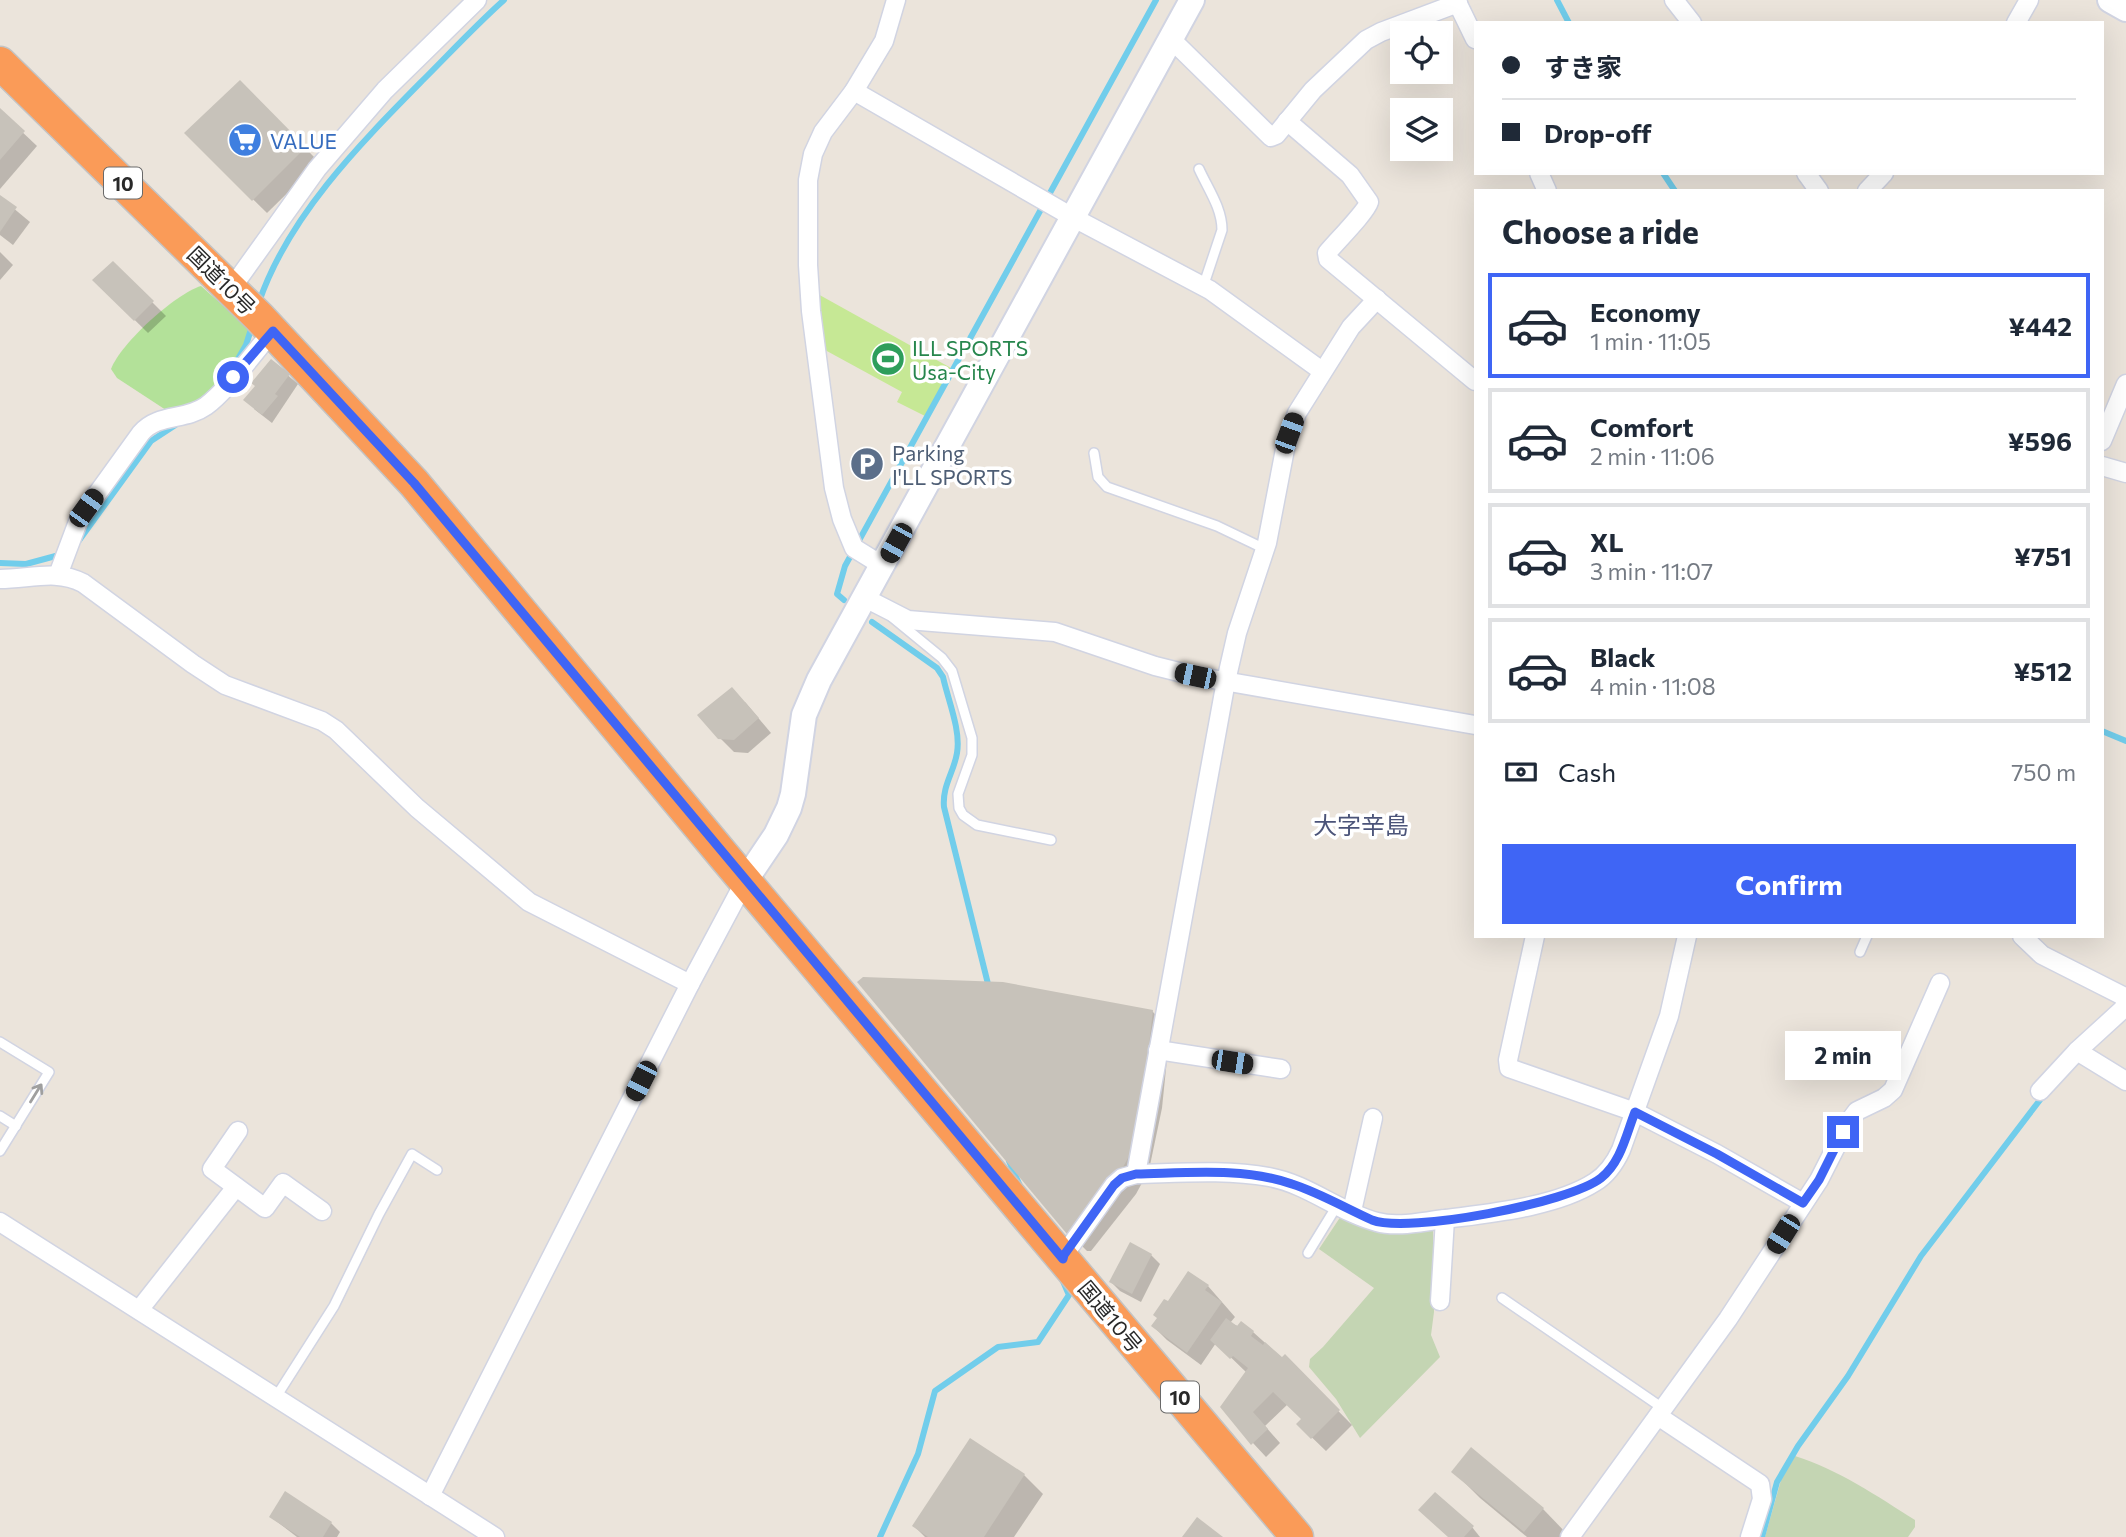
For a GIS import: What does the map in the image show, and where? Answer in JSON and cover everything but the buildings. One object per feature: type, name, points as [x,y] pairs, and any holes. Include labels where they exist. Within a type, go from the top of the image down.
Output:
[{"type":"highway","name":"国道10号","points":[[0,63],[252,310],[414,483],[1297,1537]]},
{"type":"street","points":[[883,566],[854,548],[842,519],[834,488],[811,311],[808,180],[813,154],[823,132],[854,91],[884,41],[896,0]]},
{"type":"street","points":[[430,1496],[690,984],[746,881],[783,822],[793,794],[804,715],[819,680],[1192,0]]},
{"type":"street","points":[[1674,0],[1690,21]]},
{"type":"street","points":[[2017,21],[2029,0]]},
{"type":"street","points":[[2110,0],[2126,9]]},
{"type":"street","points":[[1171,39],[1265,134],[1271,136],[1276,135],[1313,90],[1366,40],[1381,32],[1457,2],[1474,37]]},
{"type":"street","points":[[58,575],[72,534],[86,508],[145,428],[157,421],[193,414],[206,406],[317,169],[385,90],[466,3]]},
{"type":"street","points":[[854,91],[1074,218],[1203,287],[1234,306],[1322,371]]},
{"type":"street","points":[[1287,121],[1336,160],[1368,197],[1366,210],[1326,255],[1328,259],[1474,381]]},
{"type":"street","points":[[1869,189],[1882,175]]},
{"type":"street","points":[[1136,1174],[1226,681],[1242,614],[1265,549],[1289,433],[1300,406],[1322,371],[1351,327],[1377,299]]},
{"type":"street","points":[[2104,436],[2126,384]]},
{"type":"street","points":[[2104,467],[2126,473]]},
{"type":"street","points":[[0,579],[71,576],[225,685],[322,721],[336,730],[417,808],[529,902],[690,984]]},
{"type":"street","points":[[865,598],[908,620],[1055,632],[1155,666],[1474,725]]},
{"type":"street","points":[[1535,938],[1507,1066],[1635,1112],[1717,1154],[1803,1203]]},
{"type":"street","points":[[1063,1258],[1114,1185],[1122,1178],[1136,1174],[1242,1174],[1270,1177],[1294,1184],[1377,1222],[1390,1224],[1514,1209],[1575,1192],[1594,1183],[1616,1161],[1635,1112],[1669,1016],[1687,938]]},
{"type":"street","points":[[2024,938],[2042,955],[2121,995],[2126,1001],[2123,1009],[2077,1051],[2040,1091]]},
{"type":"street","points":[[1570,1537],[1728,1319],[1819,1180],[1853,1116],[1888,1096],[1893,1090],[1940,984]]},
{"type":"street","points":[[1158,1050],[1281,1069]]},
{"type":"street","points":[[2077,1051],[2126,1081]]},
{"type":"street","points":[[1345,1208],[1373,1118]]},
{"type":"street","points":[[239,1131],[212,1169],[265,1208],[283,1182],[322,1211]]},
{"type":"street","points":[[139,1310],[236,1187]]},
{"type":"street","points":[[1440,1301],[1445,1219]]},
{"type":"street","points":[[0,1222],[488,1535]]},
{"type":"street","points":[[1661,1413],[1760,1484],[1762,1499],[1750,1537]]},
{"type":"lane","points":[[1199,169],[1221,212],[1222,221],[1222,230],[1203,287]]},
{"type":"lane","points":[[1094,453],[1098,477],[1107,487],[1217,526],[1265,549]]},
{"type":"lane","points":[[891,612],[895,622],[942,658],[953,671],[972,738],[970,761],[958,794],[959,808],[963,815],[976,825],[1051,840]]},
{"type":"lane","points":[[1860,953],[1866,938]]},
{"type":"lane","points":[[0,1042],[49,1072],[0,1152]]},
{"type":"lane","points":[[0,1116],[16,1126]]},
{"type":"lane","points":[[276,1397],[329,1315],[412,1154],[437,1170]]},
{"type":"lane","points":[[1308,1254],[1345,1208]]},
{"type":"lane","points":[[1502,1298],[1661,1413]]},
{"type":"green space","points":[[201,286],[248,328],[246,345],[239,358],[205,399],[169,412],[117,378],[111,369],[126,346],[150,321],[177,299]]},
{"type":"green space","name":"ILL SPORTS Usa-City","points":[[816,293],[951,368],[925,416],[897,402],[902,392],[825,350]]},
{"type":"green space","points":[[1341,1216],[1433,1229],[1434,1312],[1431,1335],[1440,1357],[1360,1438],[1336,1399],[1309,1367],[1310,1359],[1374,1288],[1319,1249]]},
{"type":"green space","points":[[1795,1456],[1842,1476],[1872,1493],[1915,1520],[1915,1527],[1908,1537],[1765,1537],[1781,1480]]},
{"type":"waterway","points":[[259,302],[288,240],[329,182],[400,104],[504,0]]},
{"type":"waterway","points":[[844,600],[837,594],[845,566],[1156,0]]},
{"type":"waterway","points":[[1557,0],[1568,21]]},
{"type":"waterway","points":[[1664,175],[1674,189]]},
{"type":"waterway","points":[[235,364],[246,345],[253,323]]},
{"type":"waterway","points":[[75,546],[151,441],[180,422]]},
{"type":"waterway","points":[[0,563],[26,564],[63,554]]},
{"type":"waterway","points":[[872,622],[937,668],[943,677],[956,725],[958,744],[945,792],[944,807],[989,988]]},
{"type":"waterway","points":[[2104,732],[2126,741]]},
{"type":"waterway","points":[[1762,1537],[1777,1482],[1798,1446],[1848,1376],[1921,1256],[2043,1096]]},
{"type":"waterway","points":[[1009,1161],[1020,1186]]},
{"type":"waterway","points":[[880,1537],[918,1454],[935,1391],[998,1347],[1038,1342],[1069,1295],[1062,1279]]},
{"type":"place","name":"VALUE","points":[[245,140]]},
{"type":"place","name":"ILL SPORTS Usa-City","points":[[888,359]]},
{"type":"place","name":"Parking I'LL SPORTS","points":[[867,464]]},
{"type":"district","name":"大字辛島","points":[[1361,824]]},
{"type":"route","points":[[233,377],[273,331],[414,483],[1063,1259],[1114,1185],[1122,1178],[1136,1174],[1242,1174],[1270,1177],[1294,1184],[1384,1223],[1489,1214],[1575,1192],[1594,1183],[1616,1161],[1635,1112],[1686,1137],[1803,1203],[1819,1180],[1843,1132]]}]
